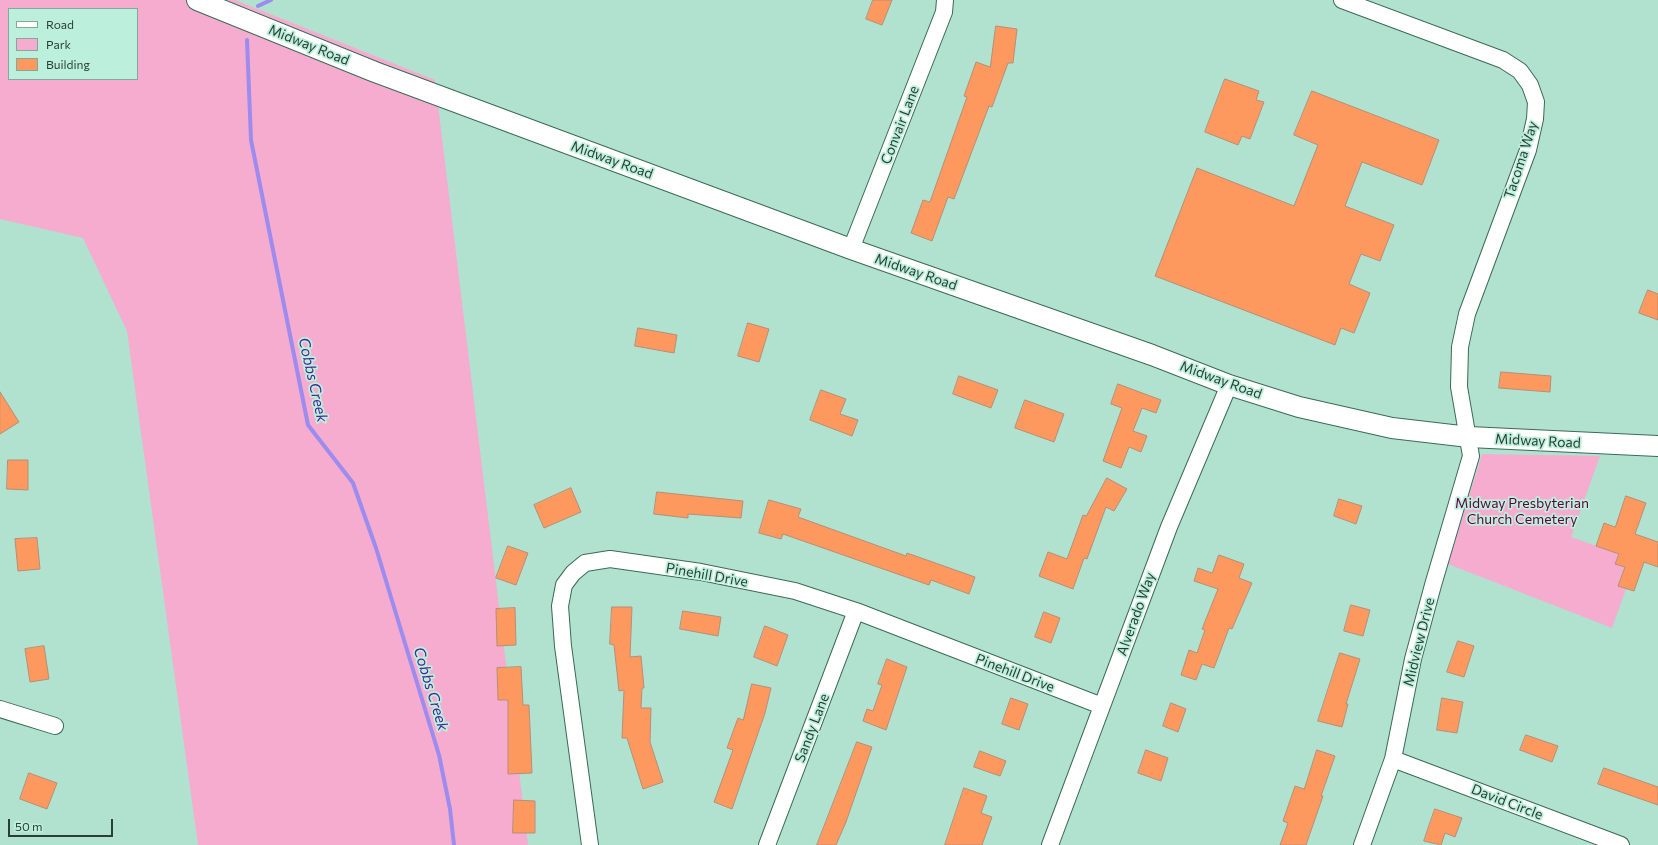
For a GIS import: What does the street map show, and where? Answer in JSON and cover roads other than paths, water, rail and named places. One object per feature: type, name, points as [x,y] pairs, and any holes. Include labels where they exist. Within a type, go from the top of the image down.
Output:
[{"type":"street","name":"Midway Road","points":[[197,0],[375,72],[851,249],[1152,355],[1229,385],[1299,406],[1392,428],[1468,438],[1658,446]]},
{"type":"street","name":"Convair Lane","points":[[851,249],[944,12],[945,0]]},
{"type":"street","name":"Tacoma Way","points":[[1342,0],[1504,60],[1520,71],[1530,85],[1536,102],[1536,119],[1528,150],[1467,314],[1464,327],[1460,347],[1459,387],[1468,438]]},
{"type":"street","name":"Alverado Way","points":[[1050,845],[1169,526],[1229,385]]},
{"type":"street","name":"Midview Drive","points":[[1362,845],[1393,759],[1415,652],[1471,456],[1468,438]]},
{"type":"street","name":"Pinehill Drive","points":[[590,845],[563,646],[560,606],[564,585],[573,573],[585,563],[610,558],[701,572],[795,591],[856,611],[1102,706]]},
{"type":"street","name":"Sandy Lane","points":[[767,845],[856,611]]},
{"type":"street","points":[[0,708],[55,726]]},
{"type":"street","name":"David Circle","points":[[1393,759],[1621,845]]},
{"type":"waterway","name":"Cobbs Creek","points":[[258,6],[271,0]]},
{"type":"waterway","name":"Cobbs Creek","points":[[247,40],[251,140],[308,425],[353,483],[376,548],[439,755],[450,809],[454,845]]},
{"type":"park label","name":"Midway Presbyterian Church Cemetery","points":[[1522,512]]}]
